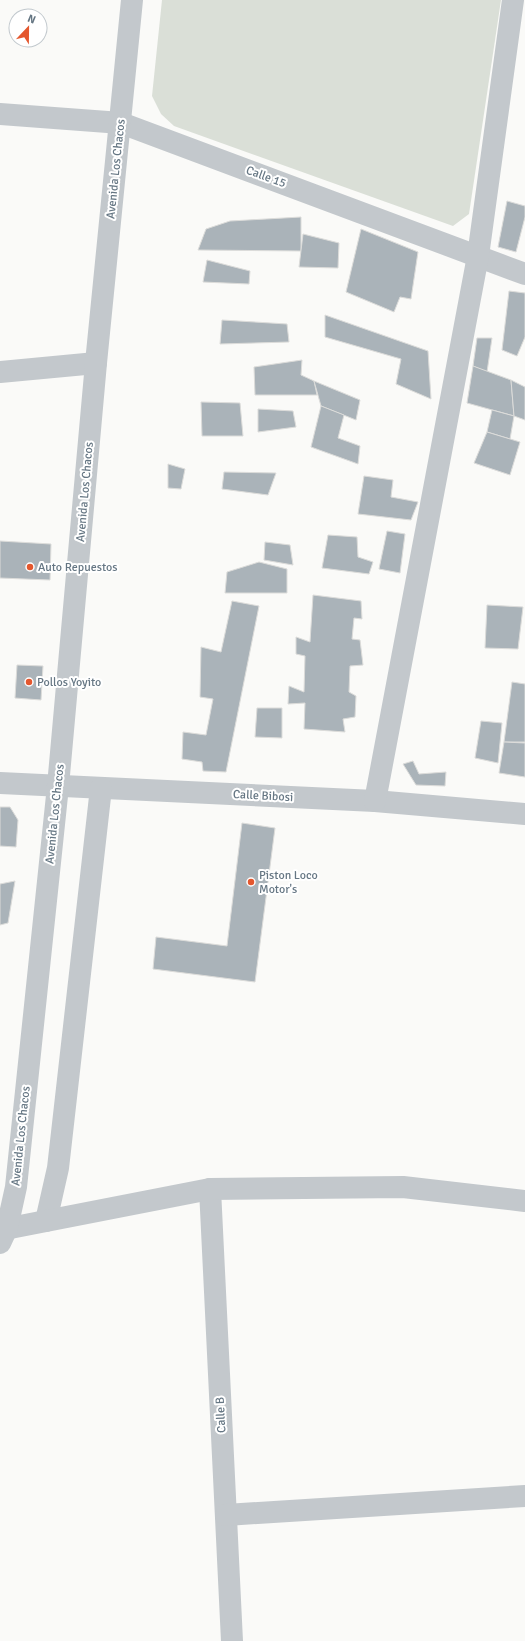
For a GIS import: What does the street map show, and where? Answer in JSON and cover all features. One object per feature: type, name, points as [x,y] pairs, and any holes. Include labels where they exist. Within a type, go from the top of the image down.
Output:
[{"type":"street","name":"Avenida Los Chacos","points":[[2,1234],[16,1187],[58,786],[96,362],[121,123],[132,0]]},
{"type":"street","points":[[375,801],[478,256],[514,0]]},
{"type":"street","name":"Calle 15","points":[[0,114],[121,123],[525,274]]},
{"type":"street","points":[[0,372],[96,362]]},
{"type":"street","name":"Calle Bibosi","points":[[0,782],[375,801],[525,814]]},
{"type":"street","points":[[46,1221],[58,1168],[101,788]]},
{"type":"street","points":[[2,1234],[46,1221],[210,1189],[403,1187],[525,1201]]},
{"type":"street","name":"Calle B","points":[[210,1189],[232,1641]]},
{"type":"street","points":[[226,1515],[525,1496]]},
{"type":"shaded area","points":[[162,0],[501,0],[469,214],[453,226],[174,126],[161,114],[152,96]]},
{"type":"building","points":[[507,201],[525,206],[525,217],[516,252],[498,247]]},
{"type":"building","points":[[301,217],[301,251],[198,250],[206,229],[230,221]]},
{"type":"building","points":[[361,229],[418,252],[411,299],[400,297],[394,312],[346,292]]},
{"type":"building","points":[[303,234],[339,243],[338,268],[299,267]]},
{"type":"building","points":[[207,260],[250,271],[249,284],[203,282]]},
{"type":"building","points":[[509,291],[525,293],[525,337],[517,356],[502,350]]},
{"type":"building","points":[[325,315],[428,351],[431,399],[396,384],[401,359],[325,337]]},
{"type":"building","points":[[222,320],[287,324],[289,342],[220,344]]},
{"type":"building","points":[[477,338],[492,338],[487,372],[473,366]]},
{"type":"building","points":[[302,360],[301,375],[314,381],[317,395],[255,395],[254,367]]},
{"type":"building","points":[[473,366],[511,380],[514,416],[467,403]]},
{"type":"building","points":[[511,380],[525,387],[525,420],[514,416]]},
{"type":"building","points":[[314,381],[360,400],[356,420],[321,406]]},
{"type":"building","points":[[201,402],[240,403],[243,436],[202,436]]},
{"type":"building","points":[[321,406],[344,415],[338,438],[360,446],[358,464],[311,447]]},
{"type":"building","points":[[258,409],[293,411],[296,427],[258,432]]},
{"type":"building","points":[[492,410],[514,416],[510,439],[487,432]]},
{"type":"building","points":[[487,432],[520,442],[510,475],[474,463]]},
{"type":"building","points":[[168,464],[185,469],[181,489],[168,488]]},
{"type":"building","points":[[224,472],[276,473],[268,495],[222,489]]},
{"type":"building","points":[[364,476],[393,480],[391,497],[418,502],[411,520],[358,514]]},
{"type":"building","points":[[387,531],[405,534],[400,573],[379,569]]},
{"type":"building","points":[[328,535],[357,537],[358,557],[373,562],[369,574],[322,568]]},
{"type":"building","points":[[0,541],[51,544],[50,580],[0,578]]},
{"type":"building","points":[[265,542],[290,545],[293,565],[264,560]]},
{"type":"building","points":[[259,562],[287,569],[287,593],[225,593],[227,572]]},
{"type":"building","points":[[313,595],[361,601],[362,619],[354,618],[352,639],[360,640],[363,665],[350,666],[349,692],[356,696],[355,717],[343,719],[345,732],[304,729],[305,703],[288,704],[289,686],[304,692],[305,656],[296,654],[296,637],[310,642]]},
{"type":"building","points":[[232,601],[259,606],[226,772],[203,771],[202,762],[182,759],[183,732],[206,735],[213,699],[200,697],[201,647],[221,652]]},
{"type":"building","points":[[487,605],[523,607],[518,649],[485,648]]},
{"type":"building","name":"Pollos Yoyito","points":[[17,665],[43,666],[41,700],[15,698]]},
{"type":"building","points":[[512,682],[525,684],[525,742],[504,742]]},
{"type":"building","points":[[257,708],[282,708],[282,738],[255,737]]},
{"type":"building","points":[[481,721],[502,723],[498,763],[475,758]]},
{"type":"building","points":[[504,742],[525,743],[525,777],[499,773]]},
{"type":"building","points":[[413,761],[419,774],[446,772],[445,786],[416,785],[403,764]]},
{"type":"building","points":[[0,807],[10,807],[18,820],[16,847],[0,846]]},
{"type":"building","name":"Piston Loco Motor's","points":[[242,823],[275,828],[255,982],[153,969],[156,937],[227,946]]},
{"type":"building","points":[[15,881],[8,923],[0,925],[0,884]]},
{"type":"place","name":"Auto Repuestos","points":[[30,567]]},
{"type":"place","name":"Pollos Yoyito","points":[[29,682]]},
{"type":"place","name":"Piston Loco Motor's","points":[[251,882]]}]
